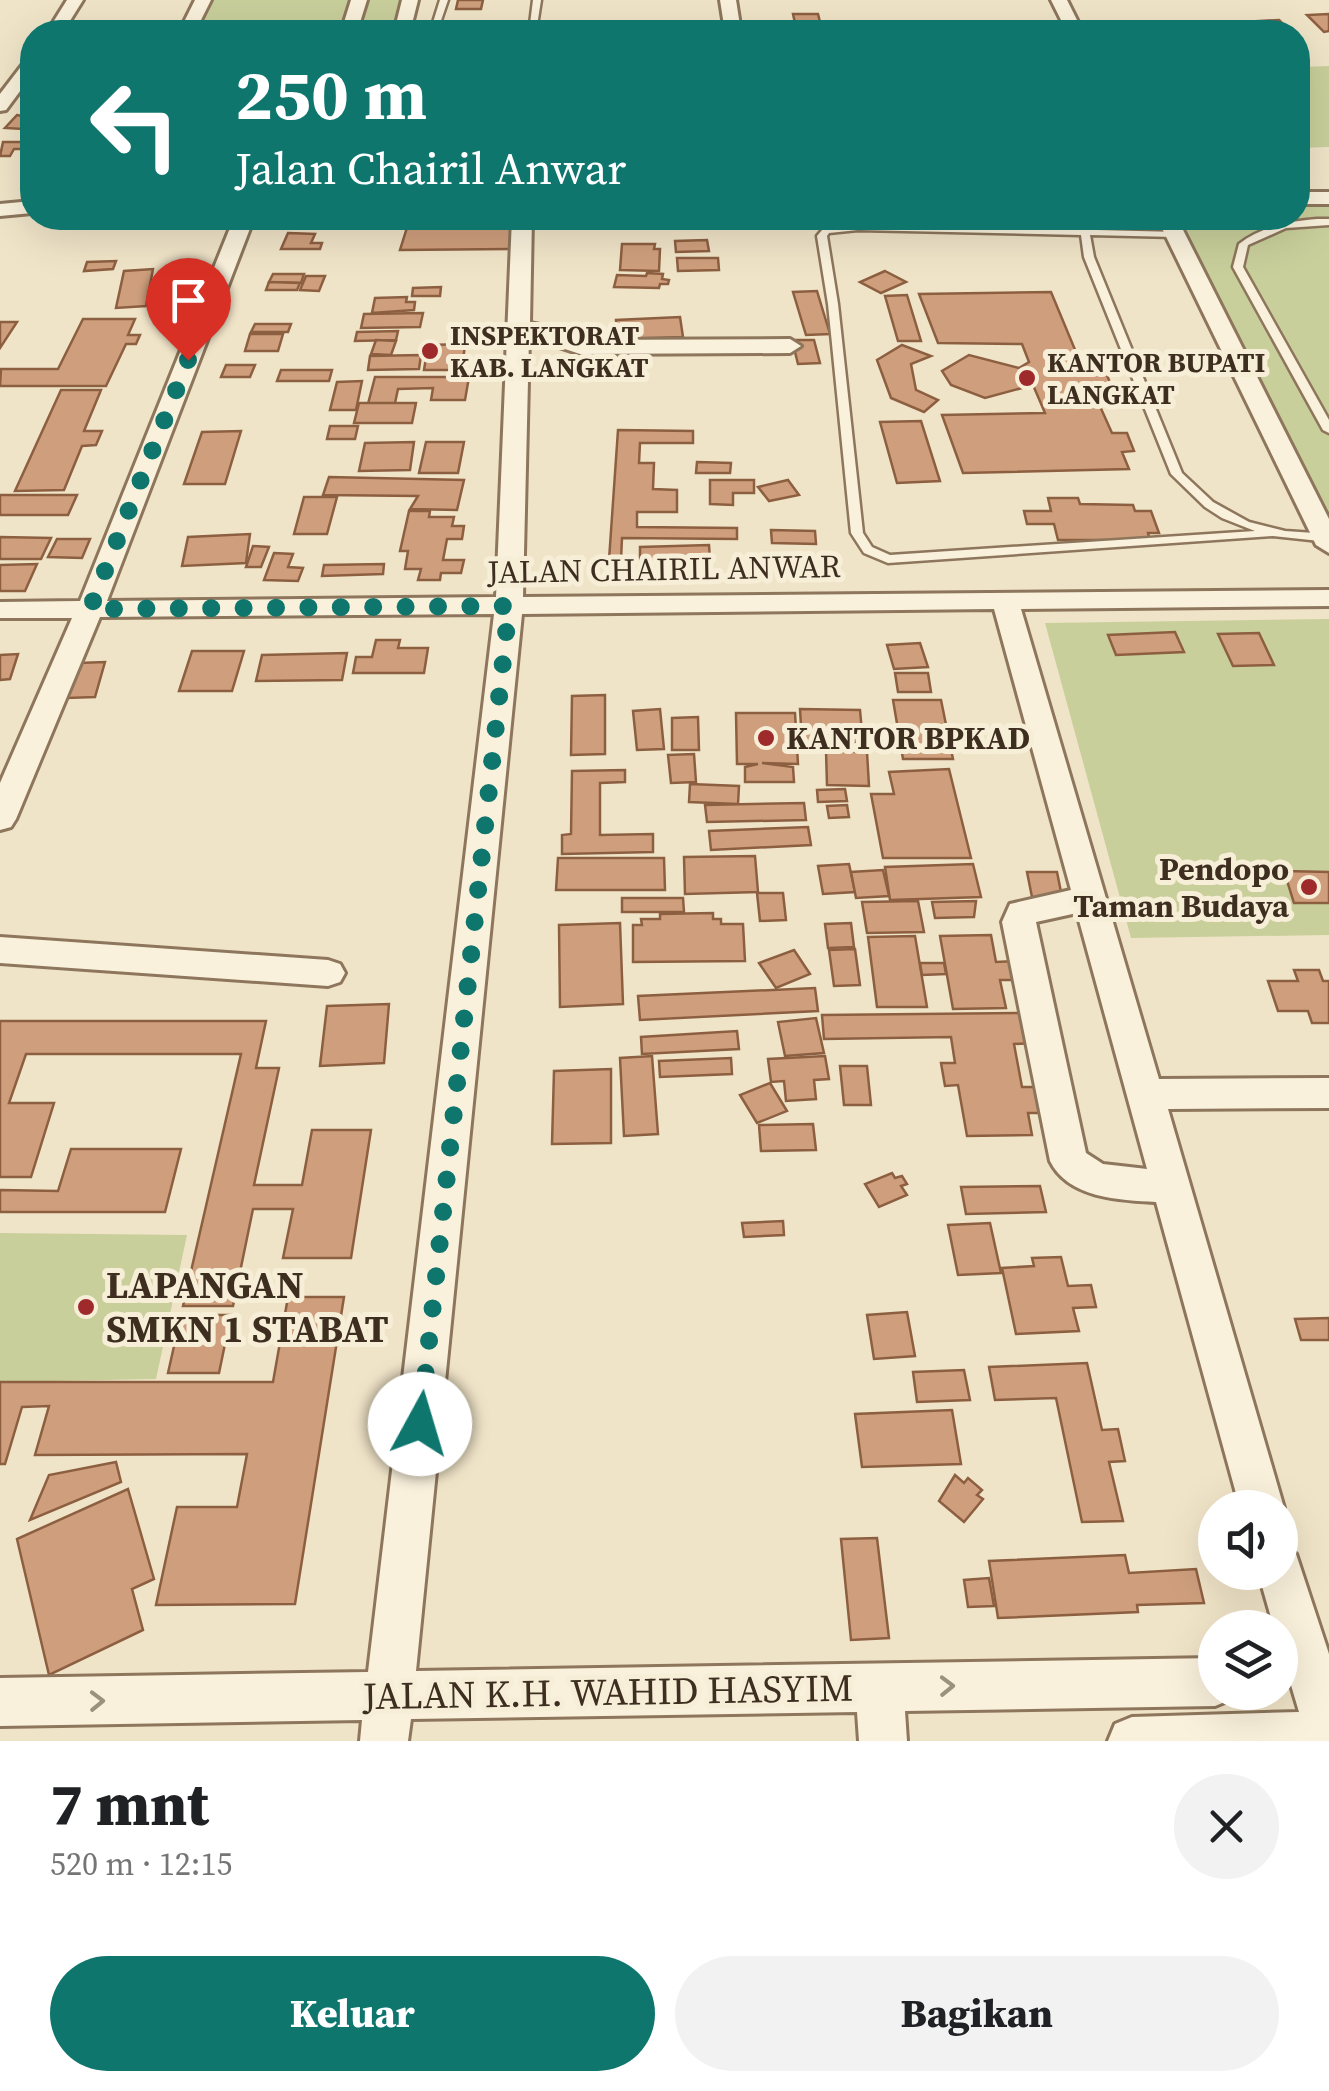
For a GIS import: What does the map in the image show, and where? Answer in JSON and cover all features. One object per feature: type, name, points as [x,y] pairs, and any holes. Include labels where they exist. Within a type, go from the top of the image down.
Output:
[{"type":"street","points":[[0,106],[20,89]]},
{"type":"street","points":[[0,819],[90,609],[239,230]]},
{"type":"street","points":[[387,1719],[509,606],[522,230]]},
{"type":"street","points":[[1173,230],[1328,540]]},
{"type":"street","points":[[518,328],[538,329],[580,347],[790,346]]},
{"type":"street","name":"JALAN CHAIRIL ANWAR","points":[[0,610],[1329,598]]},
{"type":"street","points":[[1006,603],[1257,1490]]},
{"type":"street","points":[[1090,898],[1022,913],[1019,922],[1070,1161],[1079,1172],[1094,1179],[1172,1186]]},
{"type":"street","points":[[0,950],[328,973]]},
{"type":"street","points":[[1147,1094],[1329,1093]]},
{"type":"street","points":[[1132,1741],[1329,1734],[1307,1680],[1285,1590]]},
{"type":"street","name":"JALAN K.H. WAHID HASYIM","points":[[0,1702],[387,1719],[879,1688],[1198,1682]]},
{"type":"street","points":[[879,1688],[883,1741]]},
{"type":"lane","points":[[832,230],[822,236],[857,532],[868,550],[888,560],[1268,534],[1328,540]]},
{"type":"lane","points":[[1009,230],[1114,230]]},
{"type":"lane","points":[[1266,230],[1244,244],[1238,267],[1329,430]]},
{"type":"lane","points":[[1085,232],[1088,257],[1177,474],[1210,506],[1243,526],[1268,534]]},
{"type":"green space","points":[[197,0],[406,0],[400,20],[187,20]]},
{"type":"green space","points":[[1329,66],[1329,147],[1310,148],[1310,67]]},
{"type":"green space","points":[[1310,200],[1329,200],[1329,538],[1177,230],[1310,230]]},
{"type":"green space","points":[[1329,619],[1329,935],[1131,938],[1045,623]]},
{"type":"green space","name":"LAPANGAN SMKN 1 STABAT","points":[[0,1233],[187,1235],[156,1379],[0,1382]]},
{"type":"building","points":[[458,0],[483,0],[481,9],[456,9]]},
{"type":"building","points":[[793,14],[818,14],[820,20],[794,20]]},
{"type":"building","points":[[1329,14],[1329,31],[1324,32],[1307,15]]},
{"type":"building","points":[[17,115],[20,116],[20,129],[5,128]]},
{"type":"building","points":[[3,142],[20,142],[20,149],[14,149],[10,156],[0,156]]},
{"type":"building","points":[[406,230],[516,230],[515,249],[400,250]]},
{"type":"building","points":[[288,233],[315,234],[311,243],[322,243],[320,249],[281,249]]},
{"type":"building","points":[[707,240],[709,251],[676,252],[675,241]]},
{"type":"building","points":[[622,244],[655,244],[654,249],[660,249],[659,271],[620,270]]},
{"type":"building","points":[[677,258],[718,258],[719,270],[678,271]]},
{"type":"building","points":[[116,261],[113,269],[84,271],[87,262]]},
{"type":"building","points":[[153,269],[146,306],[116,308],[124,271]]},
{"type":"building","points":[[885,271],[906,282],[881,293],[860,282]]},
{"type":"building","points":[[273,274],[304,274],[301,283],[269,282]]},
{"type":"building","points":[[663,274],[662,279],[669,280],[668,284],[660,284],[659,288],[614,287],[617,275]]},
{"type":"building","points":[[306,276],[325,276],[319,291],[300,290]]},
{"type":"building","points":[[269,282],[300,283],[297,290],[266,290]]},
{"type":"building","points":[[441,287],[440,296],[412,296],[413,288]]},
{"type":"building","points":[[817,291],[830,334],[806,335],[793,292]]},
{"type":"building","name":"KANTOR BUPATI LANGKAT","points":[[1051,292],[1078,357],[1099,356],[1114,392],[1094,393],[1112,433],[1127,433],[1134,451],[1122,452],[1129,469],[963,473],[942,415],[1045,413],[1033,385],[985,398],[951,385],[942,371],[969,355],[1019,368],[1029,362],[1022,344],[938,343],[919,294]]},
{"type":"building","points":[[907,295],[921,341],[898,341],[885,296]]},
{"type":"building","points":[[407,297],[406,302],[415,302],[414,310],[372,313],[375,298]]},
{"type":"building","points":[[423,313],[420,327],[361,328],[364,314]]},
{"type":"building","points":[[680,317],[683,337],[617,339],[616,320]]},
{"type":"building","points":[[83,319],[135,319],[128,335],[140,335],[136,344],[126,344],[106,386],[0,386],[1,369],[58,369]]},
{"type":"building","points":[[0,322],[17,322],[0,348]]},
{"type":"building","points":[[255,324],[291,324],[288,332],[251,332]]},
{"type":"building","points":[[398,331],[396,340],[355,341],[357,332]]},
{"type":"building","points":[[250,334],[283,334],[278,351],[245,351]]},
{"type":"building","points":[[376,340],[396,341],[391,355],[371,354]]},
{"type":"building","points":[[792,340],[814,340],[820,363],[798,364]]},
{"type":"building","points":[[465,344],[462,370],[424,370],[428,345]]},
{"type":"building","points":[[902,345],[931,356],[911,364],[916,390],[938,400],[924,412],[891,398],[877,360]]},
{"type":"building","points":[[421,355],[419,369],[368,370],[370,356]]},
{"type":"building","points":[[226,365],[255,365],[250,377],[221,377]]},
{"type":"building","points":[[281,370],[332,370],[329,381],[277,381]]},
{"type":"building","points":[[375,377],[469,377],[465,400],[431,400],[433,388],[398,389],[395,403],[368,404]]},
{"type":"building","points":[[362,381],[356,410],[330,410],[337,382]]},
{"type":"building","points":[[61,390],[101,390],[84,431],[102,431],[96,445],[82,446],[64,490],[15,491]]},
{"type":"building","points":[[359,403],[416,403],[412,423],[354,423]]},
{"type":"building","points":[[921,421],[940,481],[897,483],[880,422]]},
{"type":"building","points":[[330,426],[358,426],[355,439],[327,439]]},
{"type":"building","points":[[618,430],[693,431],[693,443],[640,443],[639,463],[654,463],[653,489],[677,490],[677,512],[637,512],[637,527],[737,528],[737,539],[622,538],[621,560],[609,560]]},
{"type":"building","points":[[241,431],[225,484],[184,484],[202,432]]},
{"type":"building","points":[[414,442],[410,470],[359,471],[365,443]]},
{"type":"building","points":[[426,442],[464,442],[458,473],[419,473]]},
{"type":"building","points":[[697,462],[731,463],[730,473],[696,473]]},
{"type":"building","points":[[329,477],[464,480],[457,510],[410,509],[418,496],[323,495]]},
{"type":"building","points":[[710,480],[754,480],[754,493],[733,493],[733,505],[710,504]]},
{"type":"building","points":[[788,480],[799,495],[769,501],[758,487]]},
{"type":"building","points":[[0,495],[77,495],[68,515],[0,515]]},
{"type":"building","points":[[304,497],[337,497],[327,534],[294,534]]},
{"type":"building","points":[[1048,498],[1078,498],[1080,504],[1133,505],[1135,511],[1151,511],[1159,533],[1148,533],[1150,540],[1058,540],[1054,524],[1027,524],[1024,511],[1051,511]]},
{"type":"building","points":[[409,511],[430,511],[429,517],[454,517],[452,526],[464,526],[462,539],[447,539],[443,560],[464,560],[461,573],[441,573],[440,580],[418,580],[421,569],[405,569],[408,551],[400,551]]},
{"type":"building","points":[[771,530],[815,531],[816,544],[772,543]]},
{"type":"building","points":[[250,534],[246,563],[182,566],[188,537]]},
{"type":"building","points":[[0,537],[51,538],[41,559],[0,559]]},
{"type":"building","points":[[57,539],[90,539],[82,558],[48,557]]},
{"type":"building","points":[[709,545],[710,560],[640,561],[640,547]]},
{"type":"building","points":[[253,546],[269,547],[261,567],[246,567]]},
{"type":"building","points":[[274,553],[293,554],[288,567],[303,568],[298,581],[264,580]]},
{"type":"building","points":[[37,564],[25,591],[0,591],[0,565]]},
{"type":"building","points":[[384,564],[383,574],[322,576],[324,565]]},
{"type":"building","points":[[1175,632],[1184,652],[1116,655],[1108,635]]},
{"type":"building","points":[[1259,633],[1274,665],[1233,666],[1218,634]]},
{"type":"building","points":[[376,640],[400,640],[398,648],[428,648],[424,673],[353,673],[356,657],[372,657]]},
{"type":"building","points":[[920,643],[928,667],[894,669],[887,645]]},
{"type":"building","points":[[192,651],[244,651],[232,691],[179,691]]},
{"type":"building","points":[[347,653],[342,680],[256,681],[262,655]]},
{"type":"building","points":[[18,654],[10,679],[0,680],[0,655]]},
{"type":"building","points":[[105,662],[95,697],[67,698],[78,663]]},
{"type":"building","points":[[895,673],[928,673],[931,692],[898,692]]},
{"type":"building","points":[[605,695],[605,754],[571,755],[572,696]]},
{"type":"building","points":[[893,700],[941,700],[953,759],[903,759]]},
{"type":"building","points":[[660,709],[664,749],[637,750],[633,711]]},
{"type":"building","points":[[800,709],[860,710],[863,743],[802,742]]},
{"type":"building","name":"KANTOR BPKAD","points":[[736,713],[795,713],[798,764],[762,763],[793,767],[794,782],[745,782],[745,767],[758,764],[737,764]]},
{"type":"building","points":[[698,717],[699,750],[672,750],[672,718]]},
{"type":"building","points":[[826,751],[867,752],[869,786],[827,785]]},
{"type":"building","points":[[694,754],[696,782],[671,783],[668,755]]},
{"type":"building","points":[[949,769],[971,858],[883,858],[871,794],[894,794],[889,772]]},
{"type":"building","points":[[625,770],[625,782],[600,783],[600,835],[653,834],[653,852],[562,854],[562,835],[571,834],[572,771]]},
{"type":"building","points":[[690,784],[739,786],[738,804],[689,802]]},
{"type":"building","points":[[845,789],[847,801],[818,802],[817,790]]},
{"type":"building","points":[[804,803],[806,820],[707,822],[705,805]]},
{"type":"building","points":[[847,805],[849,817],[829,818],[827,806]]},
{"type":"building","points":[[808,827],[811,845],[711,850],[709,831]]},
{"type":"building","points":[[755,856],[758,892],[685,894],[684,857]]},
{"type":"building","points":[[558,858],[664,858],[665,890],[556,890]]},
{"type":"building","points":[[849,864],[855,892],[823,894],[818,866]]},
{"type":"building","points":[[973,864],[981,897],[890,900],[885,867]]},
{"type":"building","points":[[883,870],[889,896],[856,898],[851,872]]},
{"type":"building","name":"Pendopo Taman Budaya","points":[[1284,871],[1329,872],[1329,903],[1294,903]]},
{"type":"building","points":[[1027,872],[1057,872],[1062,897],[1032,897]]},
{"type":"building","points":[[757,893],[783,893],[786,920],[760,921]]},
{"type":"building","points":[[622,898],[683,898],[684,912],[622,912]]},
{"type":"building","points":[[918,901],[924,932],[867,933],[862,902]]},
{"type":"building","points":[[976,901],[974,917],[935,918],[932,902]]},
{"type":"building","points":[[713,913],[713,919],[721,919],[721,924],[743,924],[745,961],[633,962],[633,925],[642,925],[641,919],[660,919],[660,914]]},
{"type":"building","points":[[620,923],[623,1004],[560,1007],[559,925]]},
{"type":"building","points":[[851,923],[854,947],[828,948],[825,924]]},
{"type":"building","points":[[991,935],[996,962],[1015,961],[1018,980],[1000,980],[1006,1008],[953,1009],[940,936]]},
{"type":"building","points":[[915,936],[927,1007],[877,1007],[868,937]]},
{"type":"building","points":[[855,949],[860,985],[834,986],[829,950]]},
{"type":"building","points":[[794,950],[810,974],[776,988],[759,963]]},
{"type":"building","points":[[920,963],[944,963],[946,974],[922,975]]},
{"type":"building","points":[[1294,970],[1319,970],[1323,981],[1329,981],[1329,1023],[1312,1023],[1308,1011],[1278,1011],[1268,981],[1298,981]]},
{"type":"building","points":[[815,988],[818,1011],[640,1020],[638,996]]},
{"type":"building","points":[[389,1004],[384,1063],[320,1066],[327,1006]]},
{"type":"building","points":[[1027,1013],[1033,1043],[1014,1044],[1022,1087],[1044,1087],[1049,1113],[1028,1113],[1032,1135],[967,1136],[958,1085],[945,1086],[941,1063],[955,1063],[951,1037],[824,1039],[822,1015]]},
{"type":"building","points":[[816,1018],[824,1053],[785,1056],[778,1022]]},
{"type":"building","points":[[0,1021],[266,1021],[256,1068],[279,1068],[254,1185],[302,1185],[312,1130],[371,1130],[351,1258],[283,1258],[293,1209],[253,1209],[233,1306],[183,1306],[241,1054],[26,1054],[9,1103],[54,1103],[31,1177],[0,1177]]},
{"type":"building","points":[[737,1031],[739,1049],[642,1054],[641,1037]]},
{"type":"building","points":[[652,1056],[658,1134],[624,1136],[620,1058]]},
{"type":"building","points":[[825,1056],[829,1079],[814,1080],[816,1099],[786,1101],[784,1081],[771,1082],[768,1059]]},
{"type":"building","points":[[731,1058],[732,1074],[660,1077],[659,1061]]},
{"type":"building","points":[[840,1066],[867,1066],[871,1105],[844,1105]]},
{"type":"building","points":[[611,1069],[611,1143],[552,1144],[554,1071]]},
{"type":"building","points":[[770,1083],[787,1111],[757,1123],[740,1095]]},
{"type":"building","points":[[813,1124],[816,1150],[761,1151],[759,1125]]},
{"type":"building","points":[[71,1149],[181,1149],[165,1212],[0,1212],[0,1190],[58,1191]]},
{"type":"building","points":[[892,1173],[895,1178],[902,1176],[907,1184],[901,1186],[907,1195],[879,1207],[865,1184]]},
{"type":"building","points":[[1040,1186],[1046,1212],[966,1214],[961,1187]]},
{"type":"building","points":[[783,1221],[784,1235],[744,1237],[742,1223]]},
{"type":"building","points":[[990,1223],[1001,1273],[958,1275],[948,1225]]},
{"type":"building","points":[[1061,1257],[1068,1286],[1091,1285],[1096,1307],[1073,1308],[1079,1331],[1016,1334],[1002,1268],[1034,1266],[1032,1258]]},
{"type":"building","points":[[288,1297],[344,1297],[295,1604],[156,1605],[177,1507],[237,1507],[247,1454],[35,1455],[49,1406],[22,1407],[5,1464],[0,1464],[0,1382],[273,1382]]},
{"type":"building","points":[[907,1312],[915,1356],[874,1359],[867,1315]]},
{"type":"building","points":[[181,1315],[231,1315],[219,1373],[168,1373]]},
{"type":"building","points":[[1329,1318],[1329,1340],[1301,1340],[1295,1319]]},
{"type":"building","points":[[1087,1363],[1102,1430],[1118,1429],[1125,1461],[1109,1462],[1123,1521],[1082,1522],[1056,1398],[995,1400],[989,1367]]},
{"type":"building","points":[[964,1370],[970,1400],[917,1402],[913,1372]]},
{"type":"building","points":[[952,1410],[961,1464],[862,1467],[855,1414]]},
{"type":"building","points":[[116,1462],[121,1482],[30,1520],[49,1475]]},
{"type":"building","points":[[955,1475],[964,1483],[968,1478],[982,1490],[977,1495],[983,1499],[964,1522],[939,1501]]},
{"type":"building","points":[[128,1489],[154,1579],[132,1589],[143,1630],[49,1675],[17,1539]]},
{"type":"building","points":[[877,1538],[889,1638],[851,1640],[841,1539]]},
{"type":"building","points":[[1125,1555],[1129,1573],[1196,1569],[1204,1603],[1137,1605],[1138,1612],[998,1618],[989,1561]]},
{"type":"building","points":[[989,1578],[994,1606],[968,1607],[964,1580]]},
{"type":"place","name":"INSPEKTORAT KAB. LANGKAT","points":[[430,351]]},
{"type":"place","name":"KANTOR BUPATI LANGKAT","points":[[1027,378]]},
{"type":"place","name":"KANTOR BPKAD","points":[[766,738]]},
{"type":"place","name":"Pendopo Taman Budaya","points":[[1309,887]]},
{"type":"place","name":"LAPANGAN SMKN 1 STABAT","points":[[86,1307]]},
{"type":"route","points":[[188,360],[90,609],[509,606],[420,1424]]}]
